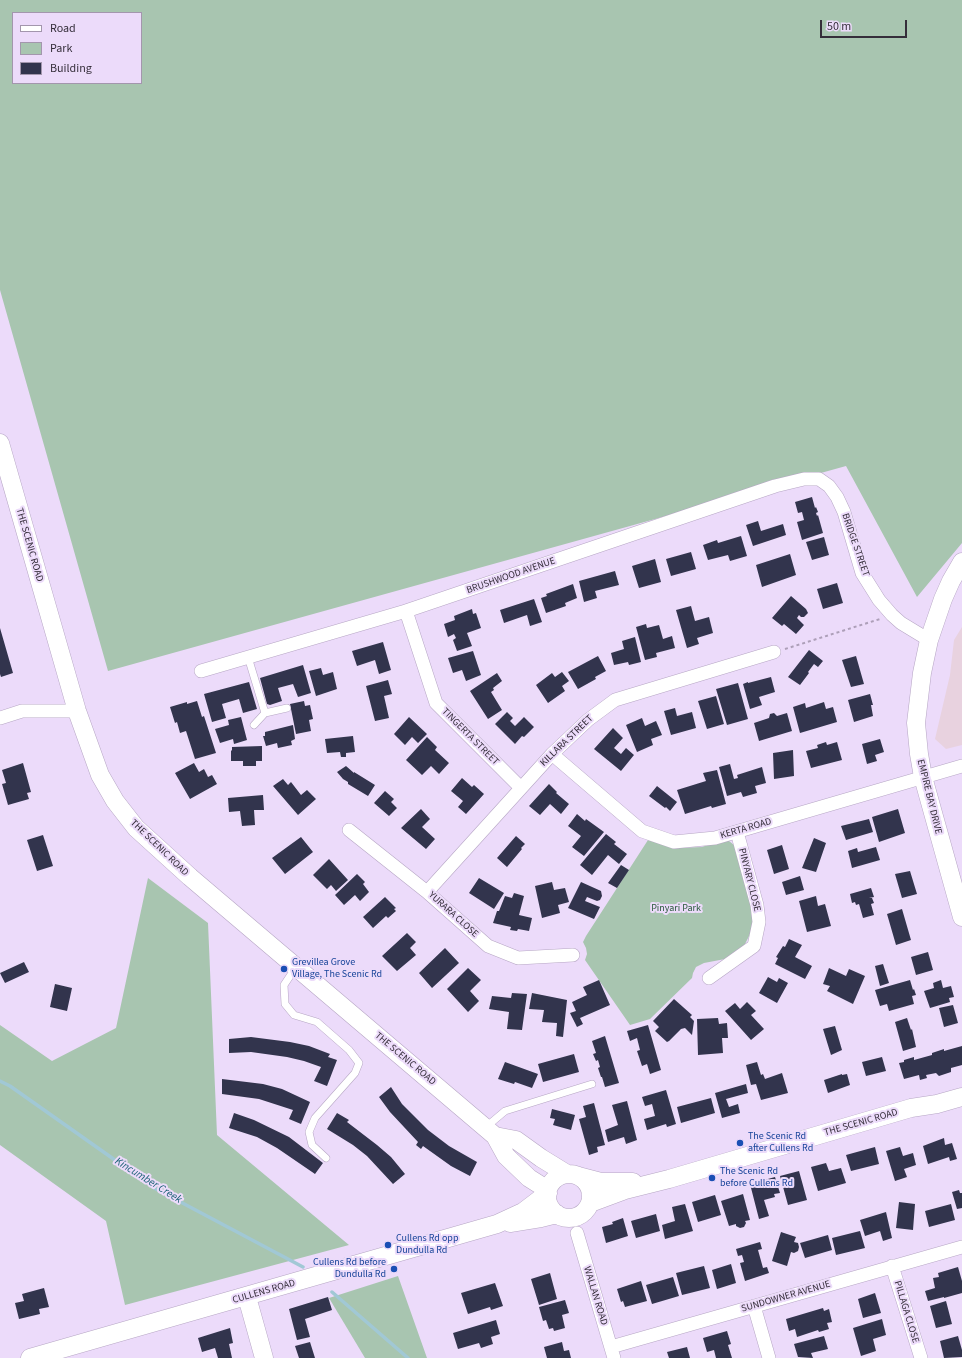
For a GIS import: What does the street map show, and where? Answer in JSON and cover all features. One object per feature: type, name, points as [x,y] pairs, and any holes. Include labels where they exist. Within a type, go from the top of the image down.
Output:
[{"type":"main road","name":"THE SCENIC ROAD","points":[[0,443],[77,711],[100,775],[115,801],[136,828],[190,877],[490,1132],[506,1156],[529,1178],[548,1192]]},
{"type":"main road","name":"EMPIRE BAY DRIVE","points":[[962,562],[951,581],[928,640],[922,673],[916,723],[922,777],[962,917]]},
{"type":"main road","name":"THE SCENIC ROAD","points":[[590,1203],[625,1190],[669,1179],[911,1108],[937,1104],[962,1097]]},
{"type":"main road","name":"THE SCENIC ROAD","points":[[937,1104],[962,1111]]},
{"type":"main road","name":"THE SCENIC ROAD","points":[[490,1132],[516,1140],[541,1158],[573,1175],[601,1182],[669,1179]]},
{"type":"main road","points":[[573,1175],[588,1184],[590,1190],[590,1203],[587,1209],[576,1216],[563,1217],[557,1214],[550,1205],[548,1192],[555,1179],[573,1175]]},
{"type":"main road","name":"CULLENS ROAD","points":[[497,1224],[523,1212],[548,1192]]},
{"type":"main road","name":"CULLENS ROAD","points":[[30,1358],[497,1224],[541,1218],[557,1214]]},
{"type":"main road","points":[[247,1296],[264,1358]]},
{"type":"street","name":"BRUSHWOOD AVENUE","points":[[201,671],[406,611],[775,486],[804,479],[819,479]]},
{"type":"street","name":"BRIDGE STREET","points":[[819,479],[829,486],[837,497],[844,512],[862,573],[879,600],[901,623],[928,640]]},
{"type":"street","name":"TINGERTA STREET","points":[[406,611],[436,703],[521,788]]},
{"type":"street","name":"KILLARA STREET","points":[[428,892],[552,754],[588,720],[615,700],[774,652]]},
{"type":"street","points":[[0,718],[22,711],[77,711]]},
{"type":"street","name":"KERTA ROAD","points":[[552,754],[642,831],[674,842],[715,838],[962,766]]},
{"type":"street","name":"YURARA CLOSE","points":[[349,830],[428,892],[488,946],[518,958],[573,955]]},
{"type":"street","name":"PINYARY CLOSE","points":[[709,978],[754,946],[758,928],[759,922],[757,905],[737,832]]},
{"type":"street","name":"WALLAN ROAD","points":[[577,1233],[612,1353]]},
{"type":"street","name":"SUNDOWNER AVENUE","points":[[612,1353],[754,1306],[962,1247]]},
{"type":"street","name":"PILLAGA CLOSE","points":[[892,1266],[920,1358]]},
{"type":"street","points":[[754,1306],[769,1358]]},
{"type":"lane","points":[[248,657],[265,713]]},
{"type":"lane","points":[[254,725],[265,713],[288,708]]},
{"type":"lane","points":[[296,967],[284,985],[285,1004],[294,1015],[317,1022],[349,1050],[359,1063],[355,1073],[315,1118],[309,1132],[312,1145],[326,1158]]},
{"type":"lane","points":[[490,1132],[506,1111],[592,1084]]},
{"type":"path","points":[[774,652],[892,615]]},
{"type":"shaded area","points":[[962,627],[962,745],[946,749],[935,739],[950,675],[954,640]]},
{"type":"green space","points":[[0,0],[962,0],[962,543],[917,597],[846,466],[108,671],[0,290]]},
{"type":"green space","name":"Pinyari Park","points":[[648,840],[678,848],[702,847],[719,841],[729,841],[734,845],[753,914],[752,930],[738,954],[725,959],[704,963],[696,967],[692,978],[650,1019],[630,1025],[585,960],[587,954],[583,942]]},
{"type":"green space","points":[[148,878],[208,923],[217,1135],[349,1245],[125,1305],[106,1221],[0,1145],[0,1025],[52,1061],[116,1028]]},
{"type":"green space","points":[[398,1276],[427,1358],[365,1358],[329,1298]]},
{"type":"building","points":[[812,497],[815,508],[816,507],[818,512],[816,513],[817,516],[818,515],[823,533],[802,540],[797,522],[804,520],[802,512],[798,513],[795,502]]},
{"type":"building","points":[[758,521],[761,531],[783,524],[786,535],[753,546],[746,525]]},
{"type":"building","points":[[741,536],[747,556],[730,561],[728,555],[708,560],[703,545],[717,540],[718,543]]},
{"type":"building","points":[[824,537],[829,555],[812,560],[806,542]]},
{"type":"building","points":[[691,552],[696,569],[671,576],[666,559]]},
{"type":"building","points":[[790,554],[796,575],[762,587],[756,565]]},
{"type":"building","points":[[655,559],[661,582],[639,588],[632,566]]},
{"type":"building","points":[[615,571],[619,585],[595,591],[597,598],[584,602],[579,581]]},
{"type":"building","points":[[837,583],[843,603],[823,609],[817,589]]},
{"type":"building","points":[[573,584],[577,598],[565,603],[566,606],[546,613],[541,598],[547,596],[546,594]]},
{"type":"building","points":[[791,596],[806,609],[808,613],[804,617],[799,615],[797,618],[804,625],[796,634],[784,624],[782,626],[772,618]]},
{"type":"building","points":[[534,599],[542,622],[530,626],[527,615],[504,623],[500,610]]},
{"type":"building","points":[[691,606],[695,621],[709,617],[713,633],[697,638],[699,644],[687,648],[676,610]]},
{"type":"building","points":[[472,609],[473,614],[476,613],[481,628],[467,633],[472,646],[457,651],[453,640],[456,638],[454,634],[448,637],[444,624],[455,620],[454,616]]},
{"type":"building","points":[[646,624],[647,628],[659,625],[663,639],[672,636],[675,648],[656,653],[657,657],[645,660],[636,627]]},
{"type":"building","points":[[0,628],[13,673],[1,677],[0,674]]},
{"type":"building","points":[[635,637],[641,662],[629,665],[628,662],[614,665],[611,653],[624,649],[622,641]]},
{"type":"building","points":[[383,642],[391,670],[379,674],[375,660],[357,666],[352,651]]},
{"type":"building","points":[[809,650],[823,661],[818,667],[814,664],[800,685],[788,677]]},
{"type":"building","points":[[473,651],[481,675],[466,681],[462,670],[453,673],[448,658]]},
{"type":"building","points":[[598,656],[606,671],[595,677],[596,679],[578,689],[568,672]]},
{"type":"building","points":[[856,656],[864,684],[851,687],[842,660]]},
{"type":"building","points":[[303,665],[311,693],[298,697],[293,684],[278,688],[282,701],[270,705],[267,704],[260,678]]},
{"type":"building","points":[[321,668],[323,675],[333,672],[337,689],[316,696],[309,671]]},
{"type":"building","points":[[562,672],[569,681],[562,686],[565,691],[548,703],[536,685],[552,673],[555,677]]},
{"type":"building","points":[[497,673],[502,681],[493,688],[494,690],[491,692],[502,710],[488,719],[470,691]]},
{"type":"building","points":[[771,677],[775,692],[759,697],[762,705],[750,709],[743,684]]},
{"type":"building","points":[[388,680],[392,694],[384,696],[389,718],[375,721],[366,686]]},
{"type":"building","points":[[249,682],[257,709],[243,713],[239,699],[222,704],[226,718],[212,722],[204,694]]},
{"type":"building","points":[[738,683],[748,719],[727,725],[716,689]]},
{"type":"building","points":[[870,694],[873,705],[871,705],[873,716],[854,722],[848,700]]},
{"type":"building","points":[[716,696],[724,724],[707,729],[698,701]]},
{"type":"building","points":[[197,701],[202,717],[204,716],[216,753],[195,759],[186,731],[180,733],[170,707]]},
{"type":"building","points":[[304,701],[305,706],[310,705],[313,719],[309,720],[311,731],[296,734],[290,704]]},
{"type":"building","points":[[824,702],[826,709],[833,707],[837,722],[800,733],[793,707],[805,703],[806,708]]},
{"type":"building","points":[[675,708],[677,716],[692,712],[696,728],[671,735],[664,711]]},
{"type":"building","points":[[507,712],[513,718],[510,721],[515,726],[524,717],[534,727],[524,737],[522,736],[515,744],[495,724]]},
{"type":"building","points":[[774,713],[777,716],[787,713],[792,731],[759,741],[754,723],[769,718],[770,714]]},
{"type":"building","points":[[241,717],[247,740],[234,744],[233,739],[220,743],[215,729],[229,725],[228,720]]},
{"type":"building","points":[[409,717],[427,734],[418,743],[412,737],[405,745],[394,734]]},
{"type":"building","points":[[642,718],[645,726],[656,721],[662,735],[651,739],[653,745],[637,752],[626,725]]},
{"type":"building","points":[[293,725],[295,739],[291,741],[292,745],[278,748],[277,743],[266,746],[263,736],[265,736],[265,732]]},
{"type":"building","points":[[613,728],[623,738],[614,748],[621,754],[626,748],[634,755],[621,771],[594,749]]},
{"type":"building","points":[[353,736],[355,752],[346,753],[346,757],[341,757],[340,752],[327,753],[325,739]]},
{"type":"building","points":[[427,737],[437,747],[435,750],[449,763],[439,774],[431,766],[422,775],[406,760]]},
{"type":"building","points":[[880,739],[884,752],[875,755],[877,761],[867,764],[862,744]]},
{"type":"building","points":[[826,742],[827,745],[837,742],[842,760],[811,768],[806,751],[818,748],[817,745]]},
{"type":"building","points":[[262,746],[262,761],[256,761],[256,766],[243,766],[243,761],[231,761],[232,747]]},
{"type":"building","points":[[793,750],[794,776],[774,779],[773,753]]},
{"type":"building","points":[[23,763],[31,792],[27,793],[29,799],[8,805],[2,784],[6,783],[2,770]]},
{"type":"building","points":[[194,763],[199,772],[204,769],[208,777],[212,775],[217,784],[190,799],[175,773]]},
{"type":"building","points":[[730,764],[734,779],[738,778],[737,775],[762,767],[766,783],[755,786],[757,793],[743,797],[741,792],[727,796],[719,767]]},
{"type":"building","points":[[346,766],[354,773],[375,785],[368,796],[348,784],[348,782],[337,772]]},
{"type":"building","points":[[717,770],[726,804],[712,808],[711,806],[685,814],[677,790],[706,781],[703,773]]},
{"type":"building","points":[[462,778],[472,787],[474,785],[484,794],[466,814],[458,807],[463,801],[451,791]]},
{"type":"building","points":[[283,779],[288,785],[291,782],[301,795],[307,790],[316,799],[298,815],[273,786]]},
{"type":"building","points":[[549,784],[557,792],[556,793],[569,804],[561,814],[550,804],[540,815],[529,806]]},
{"type":"building","points":[[657,786],[677,802],[670,811],[649,796]]},
{"type":"building","points":[[385,791],[394,799],[391,802],[397,808],[389,816],[374,803]]},
{"type":"building","points":[[263,795],[264,810],[254,810],[255,825],[242,826],[240,811],[229,812],[228,798]]},
{"type":"building","points":[[421,809],[430,819],[422,827],[435,839],[426,849],[401,828]]},
{"type":"building","points":[[898,809],[905,833],[879,842],[872,817]]},
{"type":"building","points":[[577,814],[585,821],[586,819],[604,832],[584,856],[572,847],[581,836],[568,826]]},
{"type":"building","points":[[869,819],[873,832],[846,840],[841,826]]},
{"type":"building","points":[[606,834],[616,842],[614,844],[627,854],[619,864],[608,855],[592,875],[580,865]]},
{"type":"building","points":[[43,835],[53,866],[37,871],[27,840]]},
{"type":"building","points":[[516,836],[525,844],[507,867],[497,858]]},
{"type":"building","points":[[301,837],[313,852],[285,874],[272,858]]},
{"type":"building","points":[[814,838],[826,843],[816,872],[802,868]]},
{"type":"building","points":[[782,845],[789,869],[774,874],[767,850]]},
{"type":"building","points":[[876,847],[880,860],[852,868],[848,851],[857,848],[858,852]]},
{"type":"building","points":[[329,859],[348,880],[336,891],[331,885],[327,889],[313,875]]},
{"type":"building","points":[[621,865],[629,870],[617,888],[608,883]]},
{"type":"building","points":[[910,871],[917,894],[902,898],[895,874]]},
{"type":"building","points":[[357,874],[365,882],[363,884],[369,892],[360,901],[355,895],[344,905],[335,895]]},
{"type":"building","points":[[800,876],[804,890],[786,895],[782,882]]},
{"type":"building","points":[[479,878],[504,893],[494,909],[469,893]]},
{"type":"building","points":[[552,882],[554,890],[565,888],[569,902],[558,905],[560,913],[542,918],[535,886]]},
{"type":"building","points":[[581,882],[601,891],[602,896],[600,900],[597,901],[587,897],[585,901],[600,907],[594,919],[568,908]]},
{"type":"building","points":[[871,888],[874,897],[869,898],[872,898],[874,903],[871,904],[874,915],[863,918],[859,904],[856,905],[855,902],[852,903],[850,894]]},
{"type":"building","points":[[514,893],[524,896],[519,915],[532,918],[529,931],[518,929],[517,931],[510,930],[511,927],[493,923],[497,911],[499,911],[505,896],[512,898]]},
{"type":"building","points":[[816,896],[818,906],[825,904],[831,926],[807,932],[799,901]]},
{"type":"building","points":[[385,897],[396,908],[394,909],[396,911],[388,918],[386,916],[373,928],[363,917]]},
{"type":"building","points":[[902,909],[911,940],[896,945],[887,914]]},
{"type":"building","points":[[407,933],[416,942],[410,948],[416,955],[397,971],[382,956]]},
{"type":"building","points":[[789,939],[802,945],[795,957],[812,966],[805,979],[775,964],[778,958],[776,957],[783,946],[785,947]]},
{"type":"building","points":[[445,948],[459,963],[432,988],[419,973]]},
{"type":"building","points":[[928,952],[933,970],[916,975],[911,957]]},
{"type":"building","points":[[24,962],[29,972],[5,983],[0,973]]},
{"type":"building","points":[[883,964],[889,983],[880,986],[875,966]]},
{"type":"building","points":[[468,968],[481,980],[470,991],[479,1001],[468,1012],[447,989]]},
{"type":"building","points":[[829,968],[846,976],[849,969],[865,976],[853,1004],[827,991],[830,986],[823,984]]},
{"type":"building","points":[[768,977],[777,982],[779,978],[788,983],[777,1003],[759,993]]},
{"type":"building","points":[[599,980],[610,1005],[580,1018],[583,1024],[577,1027],[570,1013],[576,1011],[572,1002],[587,995],[583,987]]},
{"type":"building","points":[[910,980],[916,995],[912,996],[914,1004],[889,1011],[887,1004],[880,1006],[875,990]]},
{"type":"building","points":[[941,980],[943,988],[951,986],[954,997],[949,998],[950,1002],[930,1008],[924,991],[934,988],[933,983]]},
{"type":"building","points":[[55,984],[72,988],[67,1011],[50,1007]]},
{"type":"building","points":[[512,993],[527,994],[522,1030],[507,1029],[509,1012],[489,1009],[492,996],[511,998]]},
{"type":"building","points":[[532,993],[567,1000],[563,1037],[556,1036],[557,1023],[542,1022],[544,1010],[529,1009]]},
{"type":"building","points":[[674,999],[692,1015],[690,1017],[694,1021],[692,1035],[685,1028],[681,1029],[667,1042],[655,1031],[659,1027],[653,1021]]},
{"type":"building","points":[[747,1002],[756,1011],[751,1015],[764,1029],[751,1040],[725,1011],[735,1003],[740,1009]]},
{"type":"building","points":[[953,1005],[958,1023],[944,1027],[939,1008]]},
{"type":"building","points":[[718,1018],[719,1024],[727,1023],[728,1038],[722,1038],[723,1053],[698,1055],[697,1019]]},
{"type":"building","points":[[907,1018],[911,1030],[912,1029],[916,1047],[903,1051],[895,1022]]},
{"type":"building","points":[[648,1025],[661,1070],[650,1074],[647,1064],[642,1066],[637,1051],[640,1050],[637,1038],[630,1041],[627,1031]]},
{"type":"building","points":[[835,1026],[842,1050],[831,1055],[823,1029]]},
{"type":"building","points":[[605,1036],[619,1083],[605,1087],[598,1068],[600,1067],[598,1060],[596,1061],[593,1054],[596,1053],[592,1041]]},
{"type":"building","points":[[251,1037],[309,1046],[330,1054],[328,1057],[337,1060],[327,1086],[314,1081],[321,1067],[304,1061],[251,1052],[229,1053],[229,1039]]},
{"type":"building","points":[[962,1046],[962,1065],[951,1068],[951,1072],[939,1076],[936,1073],[926,1075],[927,1078],[920,1080],[919,1075],[904,1079],[899,1063],[904,1062],[904,1060],[914,1057],[914,1060],[932,1055],[932,1053],[944,1049],[944,1051]]},
{"type":"building","points":[[574,1054],[579,1072],[543,1082],[538,1064]]},
{"type":"building","points":[[882,1057],[886,1071],[866,1076],[862,1062]]},
{"type":"building","points":[[505,1062],[538,1074],[532,1088],[515,1082],[514,1084],[498,1079]]},
{"type":"building","points":[[757,1062],[761,1075],[763,1074],[765,1079],[782,1073],[788,1093],[761,1100],[756,1084],[751,1085],[746,1065]]},
{"type":"building","points":[[842,1074],[847,1074],[850,1085],[828,1093],[824,1080]]},
{"type":"building","points":[[222,1079],[263,1084],[282,1089],[310,1102],[301,1124],[289,1119],[293,1110],[259,1099],[222,1094]]},
{"type":"building","points":[[746,1084],[748,1093],[726,1099],[729,1107],[738,1104],[740,1113],[722,1118],[715,1093]]},
{"type":"building","points":[[391,1087],[402,1104],[428,1130],[449,1146],[477,1162],[470,1176],[451,1166],[423,1146],[421,1149],[416,1145],[418,1142],[390,1112],[379,1097]]},
{"type":"building","points":[[666,1090],[676,1124],[667,1127],[666,1124],[647,1130],[644,1119],[655,1116],[652,1104],[645,1106],[642,1097]]},
{"type":"building","points":[[711,1098],[715,1113],[681,1123],[677,1107]]},
{"type":"building","points":[[627,1101],[637,1140],[626,1144],[624,1137],[608,1142],[605,1130],[618,1125],[612,1105]]},
{"type":"building","points":[[594,1103],[605,1145],[597,1147],[598,1152],[589,1155],[579,1119],[586,1117],[583,1106]]},
{"type":"building","points":[[552,1109],[575,1115],[571,1130],[553,1125],[555,1119],[550,1118]]},
{"type":"building","points":[[234,1113],[254,1120],[289,1137],[323,1163],[315,1174],[277,1148],[257,1137],[229,1128]]},
{"type":"building","points":[[337,1113],[349,1120],[347,1122],[391,1157],[405,1174],[393,1184],[367,1156],[353,1145],[327,1129]]},
{"type":"building","points":[[944,1138],[945,1145],[952,1143],[957,1159],[950,1161],[949,1157],[928,1164],[923,1146]]},
{"type":"building","points":[[875,1147],[879,1164],[851,1171],[846,1155]]},
{"type":"building","points":[[900,1147],[903,1156],[913,1153],[916,1165],[904,1169],[907,1177],[895,1181],[886,1151]]},
{"type":"building","points":[[826,1163],[829,1171],[841,1168],[846,1183],[818,1191],[811,1167]]},
{"type":"building","points":[[799,1171],[807,1200],[788,1205],[780,1176]]},
{"type":"building","points":[[775,1177],[780,1193],[774,1194],[775,1197],[764,1200],[769,1216],[759,1219],[750,1184]]},
{"type":"building","points":[[959,1190],[960,1193],[962,1193],[962,1208],[957,1209],[952,1192]]},
{"type":"building","points":[[743,1194],[750,1220],[745,1221],[746,1223],[744,1227],[740,1228],[736,1226],[736,1224],[729,1226],[721,1201]]},
{"type":"building","points":[[715,1195],[721,1215],[698,1222],[692,1202]]},
{"type":"building","points":[[899,1202],[915,1204],[913,1230],[896,1228]]},
{"type":"building","points":[[685,1204],[693,1231],[665,1239],[662,1225],[675,1221],[672,1207]]},
{"type":"building","points":[[951,1204],[955,1220],[929,1227],[925,1211]]},
{"type":"building","points":[[886,1212],[892,1238],[883,1241],[880,1231],[865,1236],[860,1220]]},
{"type":"building","points":[[656,1214],[660,1231],[636,1238],[631,1221]]},
{"type":"building","points":[[623,1218],[628,1236],[606,1243],[602,1227],[613,1224],[612,1222]]},
{"type":"building","points":[[860,1231],[865,1248],[836,1255],[832,1238]]},
{"type":"building","points":[[781,1232],[796,1237],[794,1242],[798,1243],[799,1247],[798,1251],[794,1253],[791,1252],[787,1266],[772,1261]]},
{"type":"building","points":[[828,1235],[832,1250],[805,1258],[800,1243]]},
{"type":"building","points":[[760,1242],[762,1249],[758,1250],[763,1268],[767,1267],[769,1273],[745,1281],[740,1263],[744,1262],[742,1255],[738,1256],[736,1249]]},
{"type":"building","points":[[731,1264],[736,1283],[717,1289],[712,1270]]},
{"type":"building","points":[[704,1266],[710,1288],[682,1295],[676,1273]]},
{"type":"building","points":[[958,1267],[962,1281],[962,1293],[928,1301],[925,1291],[935,1288],[933,1278],[939,1277],[938,1273]]},
{"type":"building","points":[[550,1273],[557,1299],[539,1305],[531,1279]]},
{"type":"building","points":[[673,1277],[679,1296],[652,1304],[646,1285]]},
{"type":"building","points":[[641,1281],[647,1301],[625,1307],[623,1301],[621,1302],[617,1289]]},
{"type":"building","points":[[495,1283],[503,1306],[491,1310],[490,1307],[468,1314],[461,1293]]},
{"type":"building","points":[[44,1288],[49,1307],[39,1309],[40,1314],[19,1319],[15,1303],[24,1301],[22,1294]]},
{"type":"building","points":[[875,1293],[881,1313],[863,1318],[858,1299]]},
{"type":"building","points":[[328,1297],[332,1310],[305,1319],[310,1337],[297,1340],[289,1309]]},
{"type":"building","points":[[565,1300],[569,1313],[562,1315],[565,1328],[554,1331],[553,1328],[549,1329],[546,1320],[543,1321],[539,1307]]},
{"type":"building","points":[[946,1301],[952,1324],[936,1328],[930,1306]]},
{"type":"building","points":[[823,1308],[824,1311],[829,1309],[832,1322],[827,1323],[829,1329],[819,1332],[818,1330],[797,1337],[795,1329],[789,1331],[786,1319]]},
{"type":"building","points":[[882,1319],[886,1335],[873,1339],[876,1351],[861,1356],[853,1328]]},
{"type":"building","points":[[496,1320],[500,1334],[491,1337],[493,1344],[481,1348],[479,1343],[458,1349],[453,1333]]},
{"type":"building","points":[[230,1328],[233,1343],[229,1344],[232,1358],[218,1358],[215,1348],[202,1352],[198,1338]]},
{"type":"building","points":[[727,1331],[731,1344],[728,1345],[732,1358],[716,1358],[714,1350],[707,1352],[703,1338]]},
{"type":"building","points":[[824,1336],[828,1349],[811,1353],[813,1358],[798,1357],[794,1344]]},
{"type":"building","points":[[958,1336],[962,1350],[962,1357],[944,1358],[940,1341]]},
{"type":"building","points":[[310,1342],[315,1358],[299,1358],[295,1346]]},
{"type":"building","points":[[562,1342],[564,1351],[569,1350],[571,1358],[547,1358],[544,1347]]},
{"type":"building","points":[[687,1347],[690,1358],[669,1358],[667,1352]]},
{"type":"waterway","name":"Kincumber Creek","points":[[0,1081],[10,1086],[156,1189],[303,1267]]},
{"type":"waterway","name":"Kincumber Creek","points":[[332,1292],[408,1358]]},
{"type":"place","name":"Grevillea Grove Village, The Scenic Rd","points":[[284,969]]},
{"type":"place","name":"The Scenic Rd after Cullens Rd","points":[[740,1143]]},
{"type":"place","name":"The Scenic Rd before Cullens Rd","points":[[712,1178]]},
{"type":"place","name":"Cullens Rd opp Dundulla Rd","points":[[388,1245]]},
{"type":"place","name":"Cullens Rd before Dundulla Rd","points":[[394,1269]]}]
